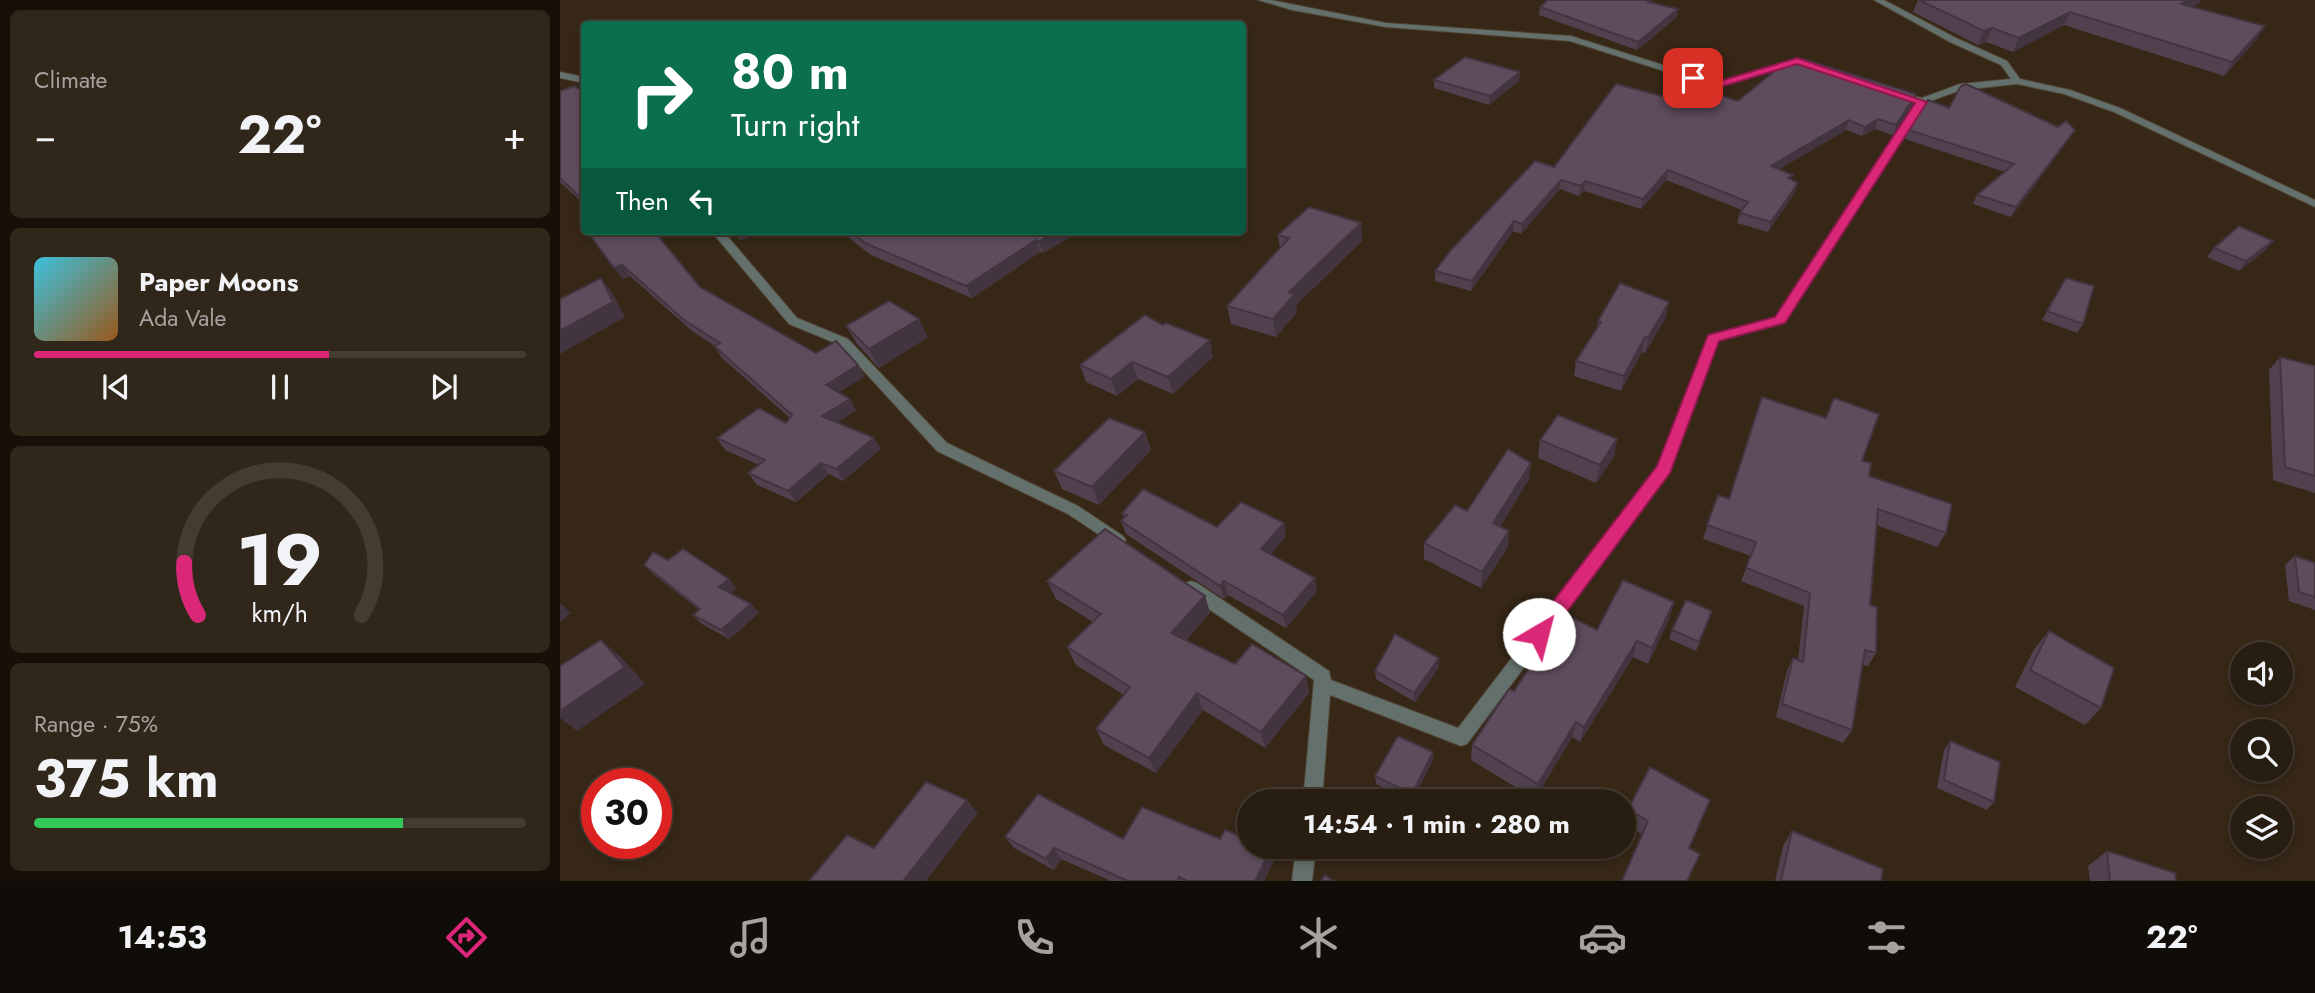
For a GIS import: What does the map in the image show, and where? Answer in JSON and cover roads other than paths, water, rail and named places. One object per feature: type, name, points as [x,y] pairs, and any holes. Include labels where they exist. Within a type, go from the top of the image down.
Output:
[{"type":"street","points":[[1262,0],[1387,25],[1571,40],[1717,85],[1797,61],[1809,65]]},
{"type":"street","points":[[1878,0],[1953,40],[2004,63],[2017,81]]},
{"type":"street","points":[[560,75],[581,79]]},
{"type":"street","points":[[1322,684],[1461,738],[1664,469],[1713,338],[1780,320],[1922,102],[1960,87],[2017,81],[2067,92],[2117,110],[2315,204]]},
{"type":"street","points":[[1884,89],[1922,102]]},
{"type":"street","points":[[720,235],[793,321],[844,342],[942,447],[1073,510],[1130,548]]},
{"type":"street","points":[[1175,578],[1324,676],[1313,789]]},
{"type":"street","points":[[1302,881],[1305,859]]}]
